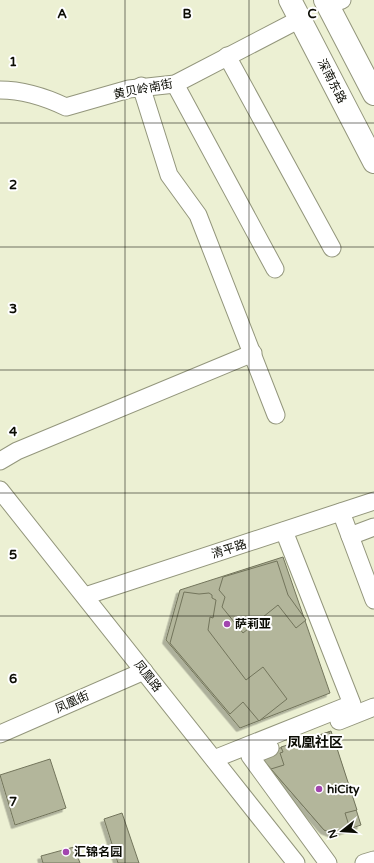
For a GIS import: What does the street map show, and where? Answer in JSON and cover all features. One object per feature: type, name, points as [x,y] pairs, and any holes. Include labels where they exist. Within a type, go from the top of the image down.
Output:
[{"type":"main road","points":[[333,1],[374,94]]},
{"type":"main road","name":"深南东路","points":[[295,9],[374,162]]},
{"type":"street","name":"黄贝岭南街","points":[[0,90],[14,90],[46,98],[66,107],[141,86],[175,84],[227,56],[295,9]]},
{"type":"street","points":[[227,56],[332,248]]},
{"type":"street","points":[[175,84],[275,269]]},
{"type":"street","points":[[141,86],[169,175],[198,215],[276,415]]},
{"type":"street","points":[[0,461],[17,451],[253,353]]},
{"type":"street","name":"凤凰路","points":[[0,490],[296,863]]},
{"type":"street","name":"清平路","points":[[85,596],[374,501]]},
{"type":"street","points":[[341,512],[374,600]]},
{"type":"street","points":[[350,536],[374,527]]},
{"type":"street","points":[[214,760],[352,704],[284,531]]},
{"type":"street","name":"凤凰街","points":[[0,734],[144,671]]},
{"type":"street","points":[[328,863],[250,756],[374,707]]},
{"type":"street","points":[[364,863],[374,860]]},
{"type":"building","points":[[283,557],[330,693],[240,728],[166,640],[180,590]]},
{"type":"building","points":[[277,561],[288,595],[306,620],[296,628],[278,605],[243,633],[222,607],[225,597],[219,590],[223,577]]},
{"type":"building","points":[[184,592],[199,594],[209,593],[212,595],[212,598],[216,600],[213,618],[210,617],[208,630],[246,680],[263,667],[287,699],[259,721],[243,702],[230,714],[170,643]]},
{"type":"building","name":"hiCity","points":[[331,731],[361,825],[334,834],[324,830],[259,755]]},
{"type":"building","name":"hiCity","points":[[329,732],[330,737],[333,736],[357,810],[345,813],[350,829],[334,834],[324,830],[271,769],[284,765],[280,753],[283,752],[281,747],[297,742],[299,746],[313,742],[312,738]]},
{"type":"building","points":[[50,759],[66,808],[15,825],[0,775]]},
{"type":"building","points":[[122,813],[139,863],[118,863],[104,819]]},
{"type":"building","name":"汇锦名园","points":[[74,847],[80,863],[43,863],[41,856]]},
{"type":"place","name":"萨莉亚","points":[[227,624]]},
{"type":"place","name":"hiCity","points":[[319,789]]},
{"type":"place","name":"汇锦名园","points":[[66,852]]},
{"type":"district","name":"凤凰社区","points":[[315,742]]}]
